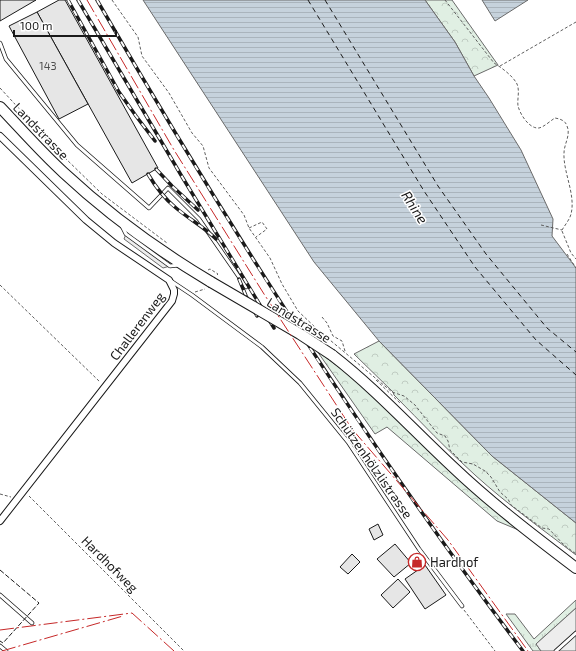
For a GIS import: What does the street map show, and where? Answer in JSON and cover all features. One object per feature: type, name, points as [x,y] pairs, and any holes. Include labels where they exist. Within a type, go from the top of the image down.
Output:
[{"type":"main road","name":"Landstrasse","points":[[0,107],[64,174],[119,219],[183,265],[212,280],[332,355],[371,388],[454,468],[499,508],[576,568]]},
{"type":"street","name":"Challerenweg","points":[[0,136],[86,220],[114,243],[169,280],[174,290],[172,301],[0,520]]},
{"type":"lane","points":[[0,43],[6,59],[77,145],[149,208],[168,188],[199,219],[246,287]]},
{"type":"lane","name":"Schützenhölzlistrasse","points":[[169,280],[192,295],[262,347],[300,382],[348,442],[419,549],[462,606]]},
{"type":"lane","points":[[0,595],[32,623]]},
{"type":"lane","points":[[556,651],[576,633]]},
{"type":"lane","points":[[0,646],[6,651]]},
{"type":"path","points":[[112,0],[138,37],[142,56],[169,93],[192,133],[204,146],[209,168],[244,215],[249,228],[270,258],[282,284],[298,311],[318,330],[392,392],[404,396],[415,405],[437,433],[445,436],[450,450],[462,462],[473,464],[485,471],[492,477],[500,492],[508,499],[511,505],[542,528],[551,530],[564,545],[576,554]]},
{"type":"path","points":[[445,0],[494,64],[499,66],[513,78],[517,85],[518,106],[520,113],[530,125],[540,128],[555,118],[562,120],[566,124],[568,136],[563,152],[572,198],[571,214],[562,230]]},
{"type":"path","points":[[499,66],[576,22]]},
{"type":"path","points":[[0,88],[63,156],[102,194],[170,246]]},
{"type":"path","points":[[249,228],[262,222],[267,229],[256,238]]},
{"type":"path","points":[[541,225],[562,230]]},
{"type":"path","points":[[562,230],[571,253],[576,259]]},
{"type":"path","points":[[567,254],[576,268]]},
{"type":"path","points":[[210,269],[212,280],[208,270],[210,269]]},
{"type":"path","points":[[192,295],[212,280]]},
{"type":"path","points":[[0,285],[105,386]]},
{"type":"path","points":[[322,317],[327,323],[333,336],[342,341],[346,352]]},
{"type":"path","points":[[357,362],[355,364],[373,378],[401,404]]},
{"type":"path","points":[[448,452],[459,462]]},
{"type":"path","name":"Hardhofweg","points":[[24,490],[184,651]]},
{"type":"path","points":[[0,494],[17,499]]},
{"type":"path","points":[[508,506],[526,520]]},
{"type":"path","points":[[462,606],[495,651]]},
{"type":"green space","points":[[425,0],[452,0],[498,65],[474,76],[455,42]]},
{"type":"green space","points":[[379,341],[492,456],[576,523],[576,555],[487,486],[444,446],[394,395],[393,392],[354,354]]},
{"type":"green space","points":[[317,351],[355,379],[521,531],[497,521],[387,427],[375,434]]},
{"type":"green space","points":[[576,600],[576,608],[536,644],[541,651],[533,651],[506,614],[515,614],[534,639]]},
{"type":"shaded area","points":[[126,234],[170,266],[163,268],[124,239]]},
{"type":"shaded area","points":[[576,608],[576,651],[541,651],[536,644]]},
{"type":"water","name":"Rhine","points":[[143,0],[425,0],[455,42],[474,76],[521,150],[553,219],[552,236],[576,268],[576,523],[492,456],[379,341],[314,262]]},
{"type":"water","points":[[482,0],[528,0],[495,21]]},
{"type":"building","points":[[0,0],[36,0],[0,21]]},
{"type":"building","points":[[59,0],[65,0],[158,168],[132,183],[37,12]]},
{"type":"building","points":[[37,12],[88,104],[59,119],[9,26]]},
{"type":"building","points":[[378,524],[383,535],[374,540],[369,529]]},
{"type":"building","points":[[395,544],[411,563],[394,577],[377,559]]},
{"type":"building","points":[[352,554],[360,562],[348,574],[340,567]]},
{"type":"building","points":[[425,565],[446,595],[425,609],[405,579]]},
{"type":"building","points":[[398,579],[410,592],[393,608],[381,595]]},
{"type":"ferry route","points":[[308,0],[424,191],[475,267],[536,340],[576,375]]},
{"type":"ferry route","points":[[325,0],[438,186],[486,254],[547,328],[576,352]]},
{"type":"railway","points":[[68,0],[119,92],[155,141]]},
{"type":"railway","points":[[78,0],[181,175],[274,328]]},
{"type":"railway","points":[[97,0],[196,168],[353,413],[408,494],[523,651]]},
{"type":"railway","points":[[156,169],[198,210]]},
{"type":"railway","points":[[148,174],[160,192],[172,204],[216,239]]},
{"type":"railway","points":[[239,279],[257,316]]},
{"type":"fence","points":[[0,570],[39,603],[3,643],[0,641]]},
{"type":"power","points":[[87,0],[174,150],[264,294],[352,429],[448,540],[528,651]]},
{"type":"power","points":[[0,630],[132,613],[174,651]]},
{"type":"power","points":[[2,651],[123,616]]},
{"type":"place","name":"Hardhof","points":[[417,562]]}]
